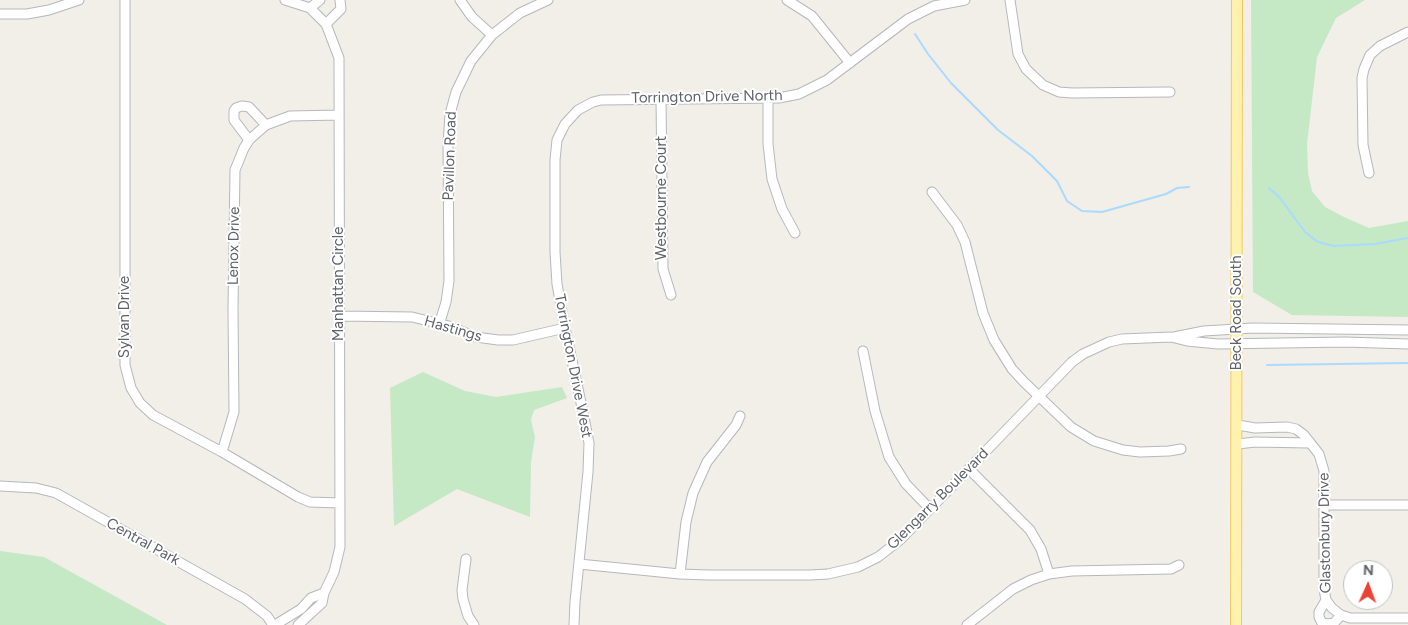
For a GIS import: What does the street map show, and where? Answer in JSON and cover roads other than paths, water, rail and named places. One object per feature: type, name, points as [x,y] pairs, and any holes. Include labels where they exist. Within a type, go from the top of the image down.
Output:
[{"type":"main road","name":"Beck Road South","points":[[1236,625],[1238,444],[1237,0]]},
{"type":"street","points":[[0,14],[27,14],[49,10],[79,0]]},
{"type":"street","name":"Sylvan Drive","points":[[125,0],[125,366],[134,394],[140,403],[153,415],[222,452],[298,497],[310,502],[340,503]]},
{"type":"street","name":"Manhattan Circle","points":[[286,0],[310,8],[326,24],[339,58],[340,548],[334,572],[324,593],[322,604],[298,625]]},
{"type":"street","points":[[310,8],[320,0]]},
{"type":"street","points":[[326,24],[341,9],[340,0]]},
{"type":"street","points":[[460,0],[472,17],[492,35]]},
{"type":"street","name":"Pavillon Road","points":[[439,325],[446,302],[449,281],[448,144],[450,114],[456,92],[477,52],[492,35],[520,13],[548,0]]},
{"type":"street","points":[[787,0],[812,16],[850,63]]},
{"type":"street","name":"Torrington Drive North","points":[[575,113],[588,104],[601,100],[768,98],[788,96],[808,90],[827,80],[908,19],[934,3],[965,0]]},
{"type":"street","points":[[1010,0],[1018,54],[1026,69],[1043,85],[1059,92],[1072,93],[1170,92]]},
{"type":"street","points":[[1370,173],[1363,145],[1362,78],[1364,69],[1370,55],[1380,46],[1408,32]]},
{"type":"street","points":[[768,98],[768,144],[772,179],[782,209],[795,233]]},
{"type":"street","name":"Westbourne Court","points":[[661,99],[662,269],[671,295]]},
{"type":"street","points":[[249,140],[234,120],[236,108],[242,106],[249,107],[266,125]]},
{"type":"street","name":"Torrington Drive West","points":[[574,625],[589,443],[584,412],[564,328],[557,284],[555,160],[559,134],[575,113]]},
{"type":"street","name":"Lenox Drive","points":[[222,452],[234,412],[235,170],[249,140],[266,125],[290,116],[339,115]]},
{"type":"street","points":[[932,192],[957,225],[965,242],[983,313],[994,340],[1012,369],[1038,396],[1080,433],[1110,446],[1140,452],[1181,449]]},
{"type":"street","name":"Hastings","points":[[340,316],[412,317],[449,326],[476,337],[498,340],[513,340],[564,328]]},
{"type":"street","name":"Glengarry Boulevard","points":[[579,564],[680,574],[810,575],[846,570],[869,562],[888,550],[930,510],[1072,362],[1096,347],[1122,339],[1171,337],[1237,328],[1408,330]]},
{"type":"street","name":"Glengarry Boulevard","points":[[1171,337],[1203,343],[1345,342],[1408,344]]},
{"type":"street","points":[[863,351],[878,426],[889,457],[906,484],[930,510]]},
{"type":"street","points":[[680,574],[686,522],[692,493],[707,462],[736,425],[740,416]]},
{"type":"street","name":"Glastonbury Drive","points":[[1238,425],[1255,428],[1287,427],[1296,429],[1304,435],[1319,454],[1324,467],[1324,589],[1326,600],[1341,615]]},
{"type":"street","points":[[1238,444],[1255,442],[1309,443]]},
{"type":"street","points":[[969,469],[1030,530],[1041,549],[1049,574]]},
{"type":"street","name":"Central Park","points":[[0,486],[36,488],[56,494],[245,599],[267,616],[274,625]]},
{"type":"street","points":[[1324,505],[1408,505]]},
{"type":"street","points":[[466,559],[462,590],[463,599],[468,616],[474,625]]},
{"type":"street","points":[[966,625],[1013,590],[1031,580],[1049,574],[1072,571],[1171,569],[1179,565]]},
{"type":"street","points":[[274,625],[301,609],[311,598],[324,593]]},
{"type":"street","points":[[1326,600],[1319,612],[1322,623],[1334,622],[1341,615],[1356,618],[1408,618]]},
{"type":"waterway","points":[[915,34],[951,83],[998,130],[1032,156],[1057,181],[1067,201],[1082,211],[1102,212],[1166,194],[1177,188],[1189,187]]},
{"type":"waterway","points":[[1269,188],[1280,198],[1305,232],[1318,242],[1334,246],[1375,244],[1408,238]]},
{"type":"waterway","points":[[1267,365],[1408,363]]}]
